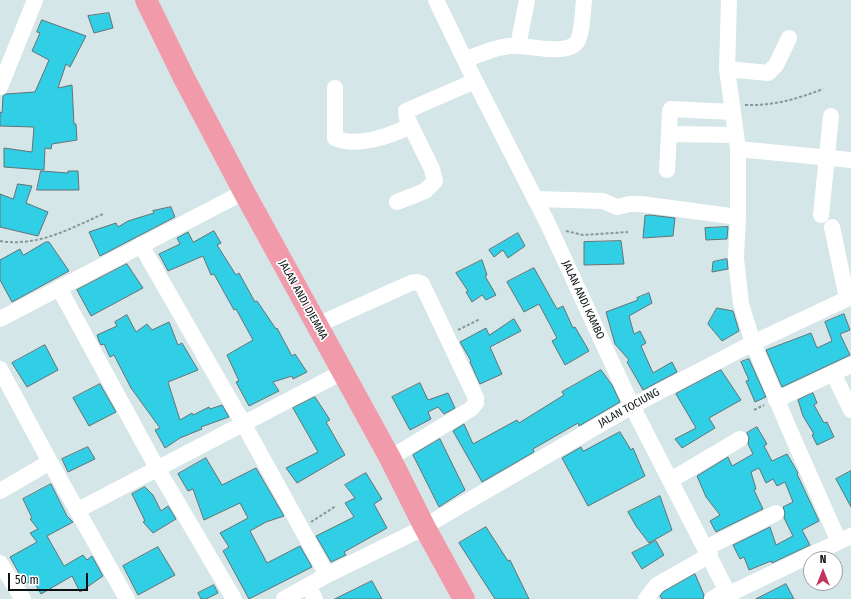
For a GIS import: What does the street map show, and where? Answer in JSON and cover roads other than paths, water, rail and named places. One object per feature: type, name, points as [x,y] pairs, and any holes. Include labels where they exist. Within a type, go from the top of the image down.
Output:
[{"type":"highway","name":"JALAN ANDI DJEMMA","points":[[134,0],[150,25],[331,378],[419,529],[464,599]]},
{"type":"highway","name":"JALAN ANDI DJEMMA","points":[[146,0],[150,25]]},
{"type":"highway","name":"JALAN ANDI DJEMMA","points":[[238,195],[317,325],[390,458],[419,529],[451,599]]},
{"type":"street","points":[[0,87],[35,0]]},
{"type":"street","name":"JALAN ANDI KAMBO","points":[[436,0],[475,81],[547,222],[632,406],[729,594]]},
{"type":"street","points":[[518,46],[527,0]]},
{"type":"street","points":[[465,60],[508,46],[553,49],[572,47],[578,39],[584,0]]},
{"type":"street","points":[[712,599],[729,594],[845,539],[776,400],[753,343],[741,304],[736,258],[738,217],[737,142],[727,69],[729,0]]},
{"type":"street","points":[[727,69],[768,73],[776,65],[789,38]]},
{"type":"street","points":[[397,202],[425,191],[435,181],[432,169],[410,126],[406,111],[475,81]]},
{"type":"street","points":[[335,88],[335,138],[343,140],[381,139],[410,126]]},
{"type":"street","points":[[666,170],[671,109],[732,108]]},
{"type":"street","points":[[821,215],[831,116]]},
{"type":"street","points":[[669,134],[737,142],[851,160]]},
{"type":"street","points":[[0,319],[238,195]]},
{"type":"street","points":[[535,198],[603,201],[617,207],[630,204],[641,204],[738,217]]},
{"type":"street","points":[[832,227],[849,298]]},
{"type":"street","points":[[141,245],[243,423],[327,575]]},
{"type":"street","points":[[317,325],[417,282],[422,284],[476,398],[476,402],[471,409],[390,458]]},
{"type":"street","points":[[59,288],[157,468],[234,599]]},
{"type":"street","name":"JALAN TOCIUNG","points":[[284,599],[311,592],[327,575],[419,529],[632,406],[753,343],[849,298]]},
{"type":"street","points":[[776,400],[851,365]]},
{"type":"street","points":[[833,373],[851,410]]},
{"type":"street","points":[[78,510],[331,378]]},
{"type":"street","points":[[2,379],[78,510],[127,599]]},
{"type":"street","points":[[671,480],[740,439]]},
{"type":"street","points":[[0,491],[50,462]]},
{"type":"street","points":[[646,599],[657,585],[708,551],[776,513]]},
{"type":"street","points":[[0,563],[23,599]]}]
